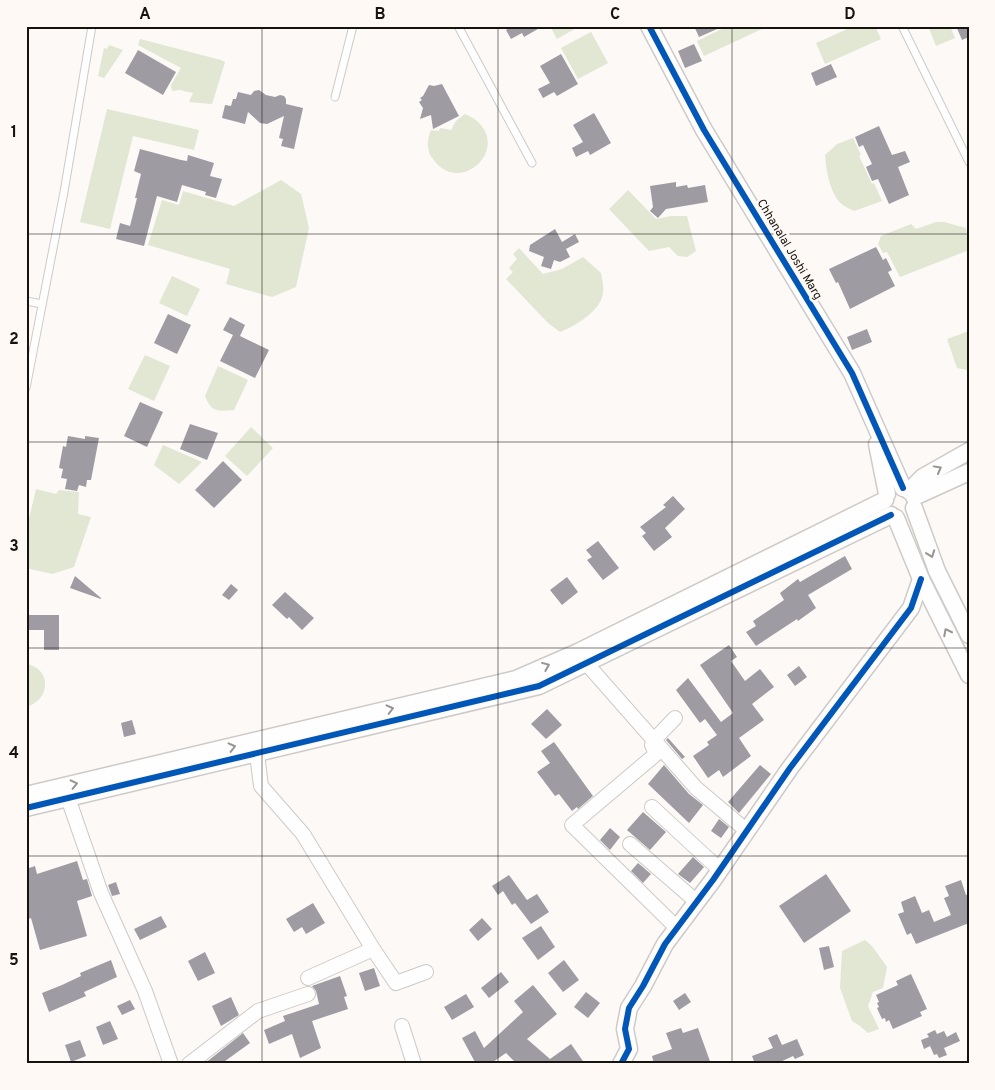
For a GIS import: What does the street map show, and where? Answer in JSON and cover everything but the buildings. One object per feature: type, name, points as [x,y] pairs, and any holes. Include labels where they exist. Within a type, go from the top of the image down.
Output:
[{"type":"street","name":"Chhanalal Joshi Marg","points":[[649,26],[704,130],[852,373],[877,432],[910,496],[937,572],[969,634]]},
{"type":"street","name":"Chhanalal Joshi Marg","points":[[877,432],[876,439],[886,497]]},
{"type":"street","points":[[26,795],[516,678],[583,658],[894,516],[907,516],[910,496],[923,477],[969,451]]},
{"type":"street","points":[[26,808],[539,686],[583,658],[886,497],[894,488],[910,496],[969,472]]},
{"type":"street","points":[[886,497],[886,509],[894,516],[920,579],[969,675]]},
{"type":"street","points":[[621,1064],[629,1049],[625,1029],[629,1008],[665,944],[720,870],[790,768],[911,608],[920,579]]},
{"type":"street","points":[[583,658],[696,788],[747,831]]},
{"type":"street","points":[[675,718],[654,740],[652,745],[656,754],[572,824],[677,928]]},
{"type":"street","points":[[257,754],[261,786],[303,834],[372,949],[396,983],[426,972]]},
{"type":"street","points":[[68,798],[102,893],[144,991],[171,1064]]},
{"type":"street","points":[[652,807],[720,870]]},
{"type":"street","points":[[630,844],[696,902]]},
{"type":"street","points":[[308,978],[372,949]]},
{"type":"street","points":[[189,1064],[258,1011],[308,994]]},
{"type":"street","points":[[402,1026],[414,1064]]},
{"type":"lane","points":[[26,388],[64,192],[92,26]]},
{"type":"lane","points":[[335,98],[353,26]]},
{"type":"lane","points":[[458,26],[532,163]]},
{"type":"lane","points":[[902,26],[969,162]]},
{"type":"lane","points":[[26,301],[42,304]]},
{"type":"green space","points":[[550,26],[580,26],[557,39]]},
{"type":"green space","points":[[728,26],[768,26],[704,56],[697,41]]},
{"type":"green space","points":[[854,26],[875,26],[881,39],[825,64],[816,43]]},
{"type":"green space","points":[[928,26],[950,26],[955,38],[936,46]]},
{"type":"green space","points":[[591,32],[608,63],[578,79],[561,48]]},
{"type":"green space","points":[[140,39],[225,62],[212,104],[189,102],[193,93],[180,90],[172,91],[171,85],[181,68],[138,45]]},
{"type":"green space","points":[[109,45],[123,50],[104,78],[98,76],[104,48],[107,49]]},
{"type":"green space","points":[[107,109],[199,130],[194,150],[133,136],[110,229],[80,222]]},
{"type":"green space","points":[[465,114],[478,122],[486,133],[488,145],[484,156],[477,165],[467,171],[455,173],[444,169],[433,159],[428,149],[429,137],[431,130],[438,131],[441,128],[451,130],[456,121]]},
{"type":"green space","points":[[853,138],[861,155],[859,156],[882,201],[854,211],[840,203],[834,194],[828,178],[825,155],[837,144]]},
{"type":"green space","points":[[281,180],[301,194],[309,228],[296,287],[272,297],[226,284],[230,269],[148,245],[162,200],[179,205],[183,191],[234,206]]},
{"type":"green space","points":[[628,190],[656,219],[671,216],[687,216],[696,251],[687,257],[678,256],[669,247],[649,251],[609,209]]},
{"type":"green space","points":[[936,222],[944,222],[966,228],[969,250],[900,277],[887,252],[883,253],[878,244],[881,236],[911,224],[916,229]]},
{"type":"green space","points":[[519,248],[543,274],[562,269],[583,257],[601,273],[603,293],[598,306],[580,322],[560,332],[548,323],[506,279],[513,272],[509,268],[517,259],[513,254]]},
{"type":"green space","points":[[172,276],[200,289],[187,316],[159,303]]},
{"type":"green space","points":[[969,331],[969,367],[967,370],[957,368],[947,339]]},
{"type":"green space","points":[[145,355],[170,366],[154,401],[128,389]]},
{"type":"green space","points":[[218,366],[248,380],[234,410],[216,410],[210,406],[205,396]]},
{"type":"green space","points":[[251,427],[273,448],[247,476],[225,456]]},
{"type":"green space","points":[[163,445],[202,462],[179,484],[154,465]]},
{"type":"green space","points":[[36,489],[56,494],[59,490],[79,492],[78,514],[91,517],[74,567],[52,574],[26,568],[26,532]]},
{"type":"green space","points":[[26,664],[40,671],[45,684],[40,698],[26,707]]},
{"type":"green space","points":[[865,940],[872,946],[887,967],[883,988],[873,992],[868,1006],[879,1029],[868,1033],[852,1021],[840,988],[842,951]]},
{"type":"cycle path","points":[[649,26],[704,130],[852,373],[903,488]]},
{"type":"cycle path","points":[[26,808],[539,686],[891,515]]},
{"type":"cycle path","points":[[621,1064],[629,1049],[625,1029],[629,1008],[665,944],[713,880],[790,768],[911,608],[921,579]]}]
